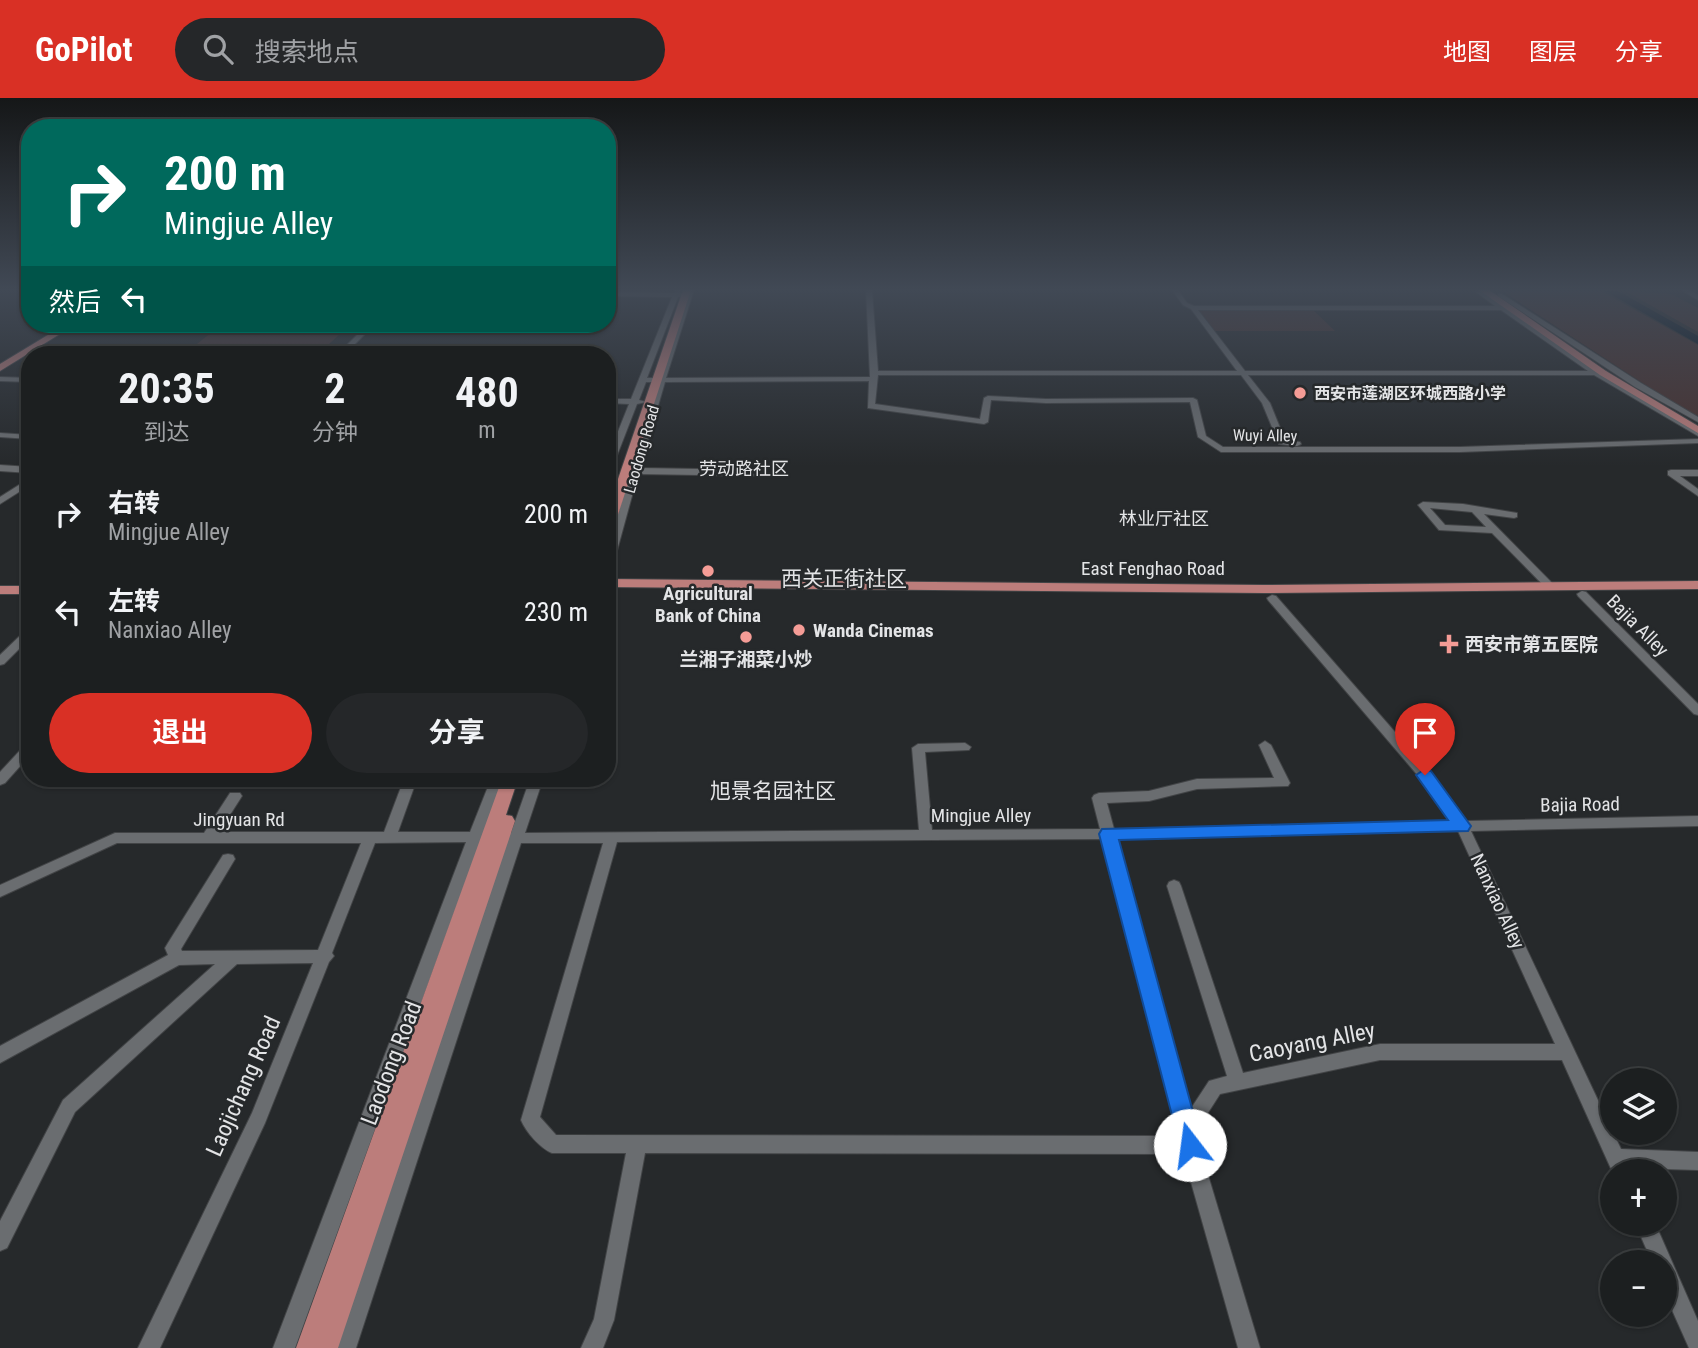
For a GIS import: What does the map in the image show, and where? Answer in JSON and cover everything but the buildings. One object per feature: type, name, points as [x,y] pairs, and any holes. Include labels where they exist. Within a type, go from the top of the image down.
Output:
[{"type":"main road","name":"Laodong Road","points":[[616,500],[664,348]]},
{"type":"main road","points":[[1565,348],[1599,373],[1698,427]]},
{"type":"main road","points":[[1573,348],[1698,427]]},
{"type":"main road","points":[[0,366],[21,353]]},
{"type":"main road","points":[[0,366],[21,354]]},
{"type":"main road","name":"Laodong Road","points":[[616,480],[646,402]]},
{"type":"main road","points":[[0,582],[21,582]]},
{"type":"main road","name":"East Fenghao Road","points":[[616,583],[1252,589],[1698,585]]},
{"type":"main road","points":[[0,590],[21,590]]},
{"type":"main road","name":"East Fenghao Road","points":[[616,593],[1272,597],[1698,593]]},
{"type":"main road","name":"Laodong Road","points":[[324,1348],[495,838],[508,787]]},
{"type":"main road","name":"Laodong Road","points":[[310,1348],[495,838],[517,787]]},
{"type":"street","points":[[872,348],[874,376]]},
{"type":"street","points":[[1223,348],[1266,403],[1282,442],[1307,445],[1311,450]]},
{"type":"street","points":[[653,380],[1242,373],[1599,373]]},
{"type":"street","name":"Wuyi Alley","points":[[874,376],[871,406],[984,422],[988,398],[1046,401],[1193,400],[1202,437],[1221,449],[1519,450],[1698,441]]},
{"type":"street","points":[[0,378],[21,379]]},
{"type":"street","points":[[616,400],[646,402]]},
{"type":"street","name":"Laodong Road","points":[[616,455],[646,402]]},
{"type":"street","name":"Laodong Road","points":[[616,538],[635,471],[646,402]]},
{"type":"street","points":[[0,435],[21,436]]},
{"type":"street","points":[[0,468],[21,469]]},
{"type":"street","points":[[635,471],[762,473]]},
{"type":"street","points":[[1698,473],[1671,473],[1698,493]]},
{"type":"street","points":[[0,501],[21,487]]},
{"type":"street","points":[[1495,530],[1442,528],[1423,505],[1463,507],[1514,515]]},
{"type":"street","points":[[1475,510],[1551,587]]},
{"type":"street","name":"Bajia Alley","points":[[1582,594],[1698,711]]},
{"type":"street","name":"Nanxiao Alley","points":[[1272,597],[1425,775],[1462,826],[1618,1159]]},
{"type":"street","points":[[0,660],[21,640]]},
{"type":"street","points":[[1249,1348],[1190,1145],[1099,798],[1149,796],[1197,784],[1283,783],[1265,745]]},
{"type":"street","points":[[926,835],[918,748],[965,747]]},
{"type":"street","points":[[0,780],[21,757]]},
{"type":"street","name":"Laojichang Road","points":[[149,1348],[259,1117],[326,956],[379,838],[406,787]]},
{"type":"street","name":"Laodong Road","points":[[345,1348],[495,838],[497,787]]},
{"type":"street","name":"Laodong Road","points":[[284,1348],[495,838],[530,787]]},
{"type":"street","points":[[208,838],[235,796]]},
{"type":"street","name":"Bajia Road","points":[[1462,826],[1698,821]]},
{"type":"street","name":"Mingjue Alley","points":[[495,838],[1108,834],[1462,826]]},
{"type":"street","name":"Jingyuan Rd","points":[[0,891],[115,838],[495,838]]},
{"type":"street","points":[[611,838],[530,1120],[552,1144],[1190,1145]]},
{"type":"street","points":[[177,958],[173,948],[228,859]]},
{"type":"street","points":[[1174,887],[1237,1082]]},
{"type":"street","points":[[0,1055],[177,958],[326,956]]},
{"type":"street","points":[[0,1241],[69,1106],[234,957]]},
{"type":"street","name":"Caoyang Alley","points":[[1190,1145],[1196,1116],[1215,1087],[1380,1052],[1567,1052]]},
{"type":"street","points":[[592,1348],[604,1320],[636,1145]]},
{"type":"street","points":[[1677,1162],[1698,1161]]},
{"type":"street","points":[[1677,1297],[1698,1345]]},
{"type":"shaded area","points":[[1590,348],[1698,348],[1698,416]]},
{"type":"place","name":"西安市莲湖区环城西路小学","points":[[1300,393]]},
{"type":"place","name":"Agricultural Bank of China","points":[[708,571]]},
{"type":"place","name":"Wanda Cinemas","points":[[799,630]]},
{"type":"place","name":"兰湘子湘菜小炒","points":[[746,637]]},
{"type":"place","name":"西安市第五医院","points":[[1449,644]]},
{"type":"district","name":"劳动路社区","points":[[744,469]]},
{"type":"district","name":"林业厅社区","points":[[1164,519]]},
{"type":"district","name":"西关正街社区","points":[[844,579]]},
{"type":"district","name":"旭景名园社区","points":[[773,791]]},
{"type":"route","points":[[1190,1145],[1108,834],[1462,826],[1425,775]]}]
